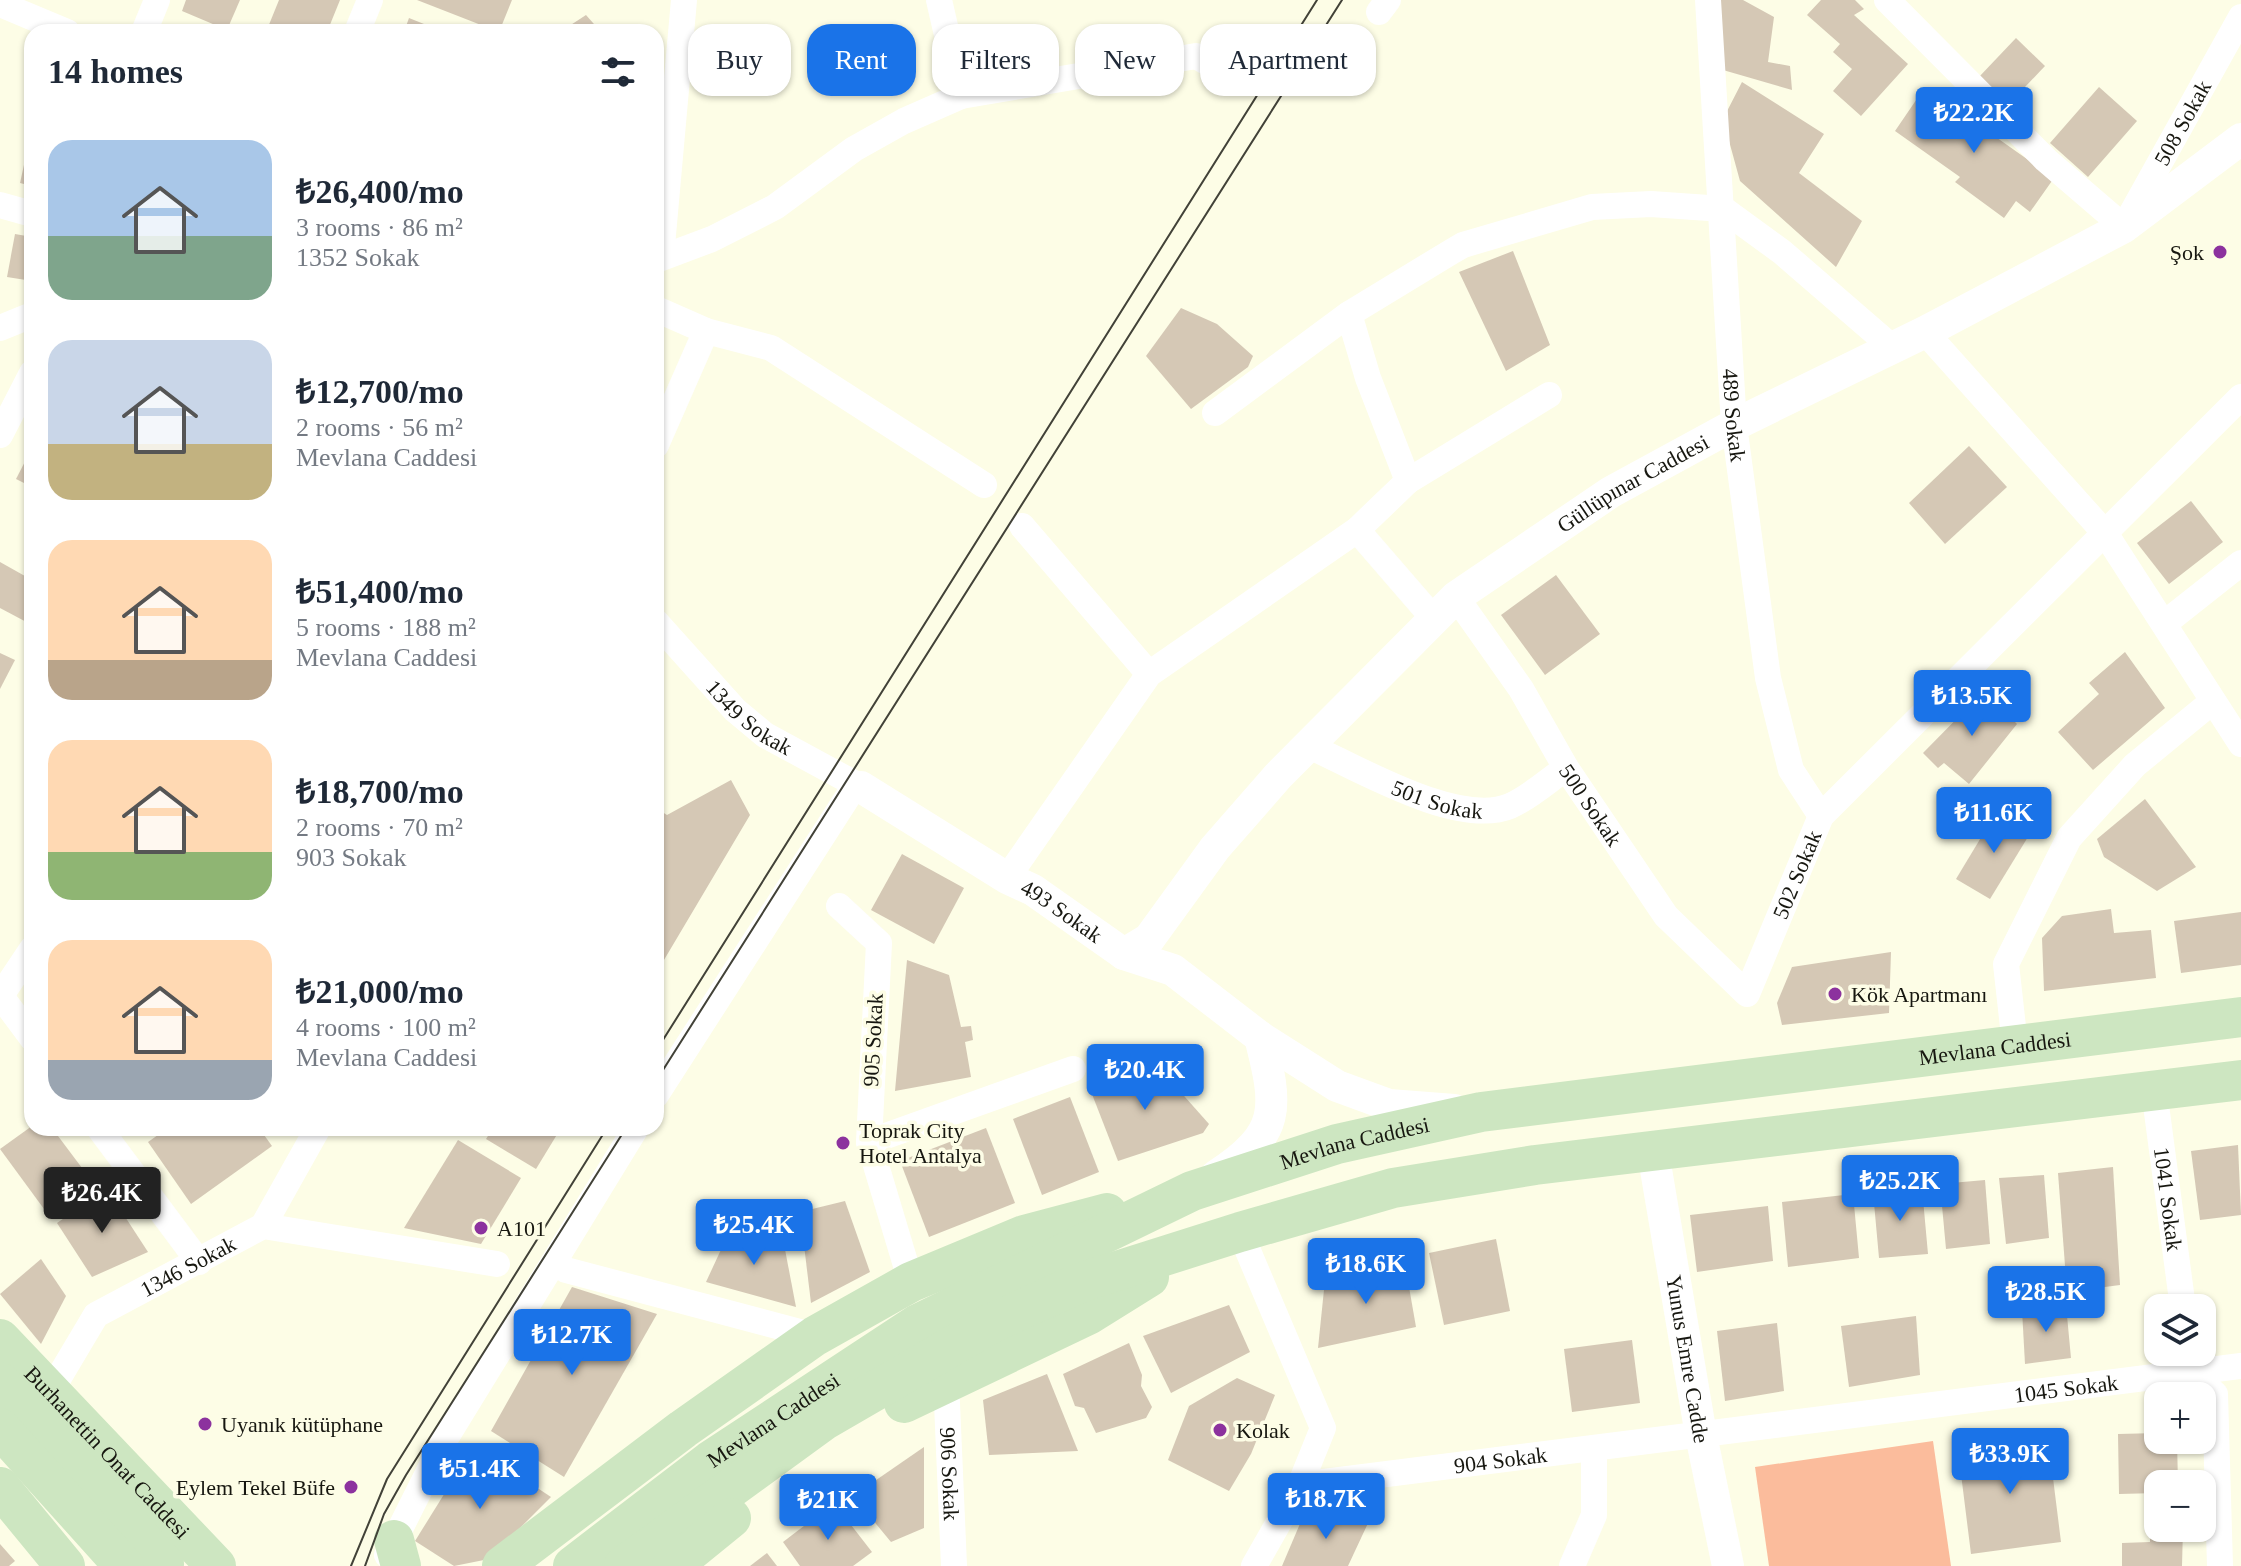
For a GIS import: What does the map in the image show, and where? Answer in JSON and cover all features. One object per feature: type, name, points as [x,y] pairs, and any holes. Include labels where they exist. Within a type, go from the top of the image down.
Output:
[{"type":"main road","name":"Mevlana Caddesi","points":[[573,1566],[710,1461],[918,1324],[1192,1191],[1337,1144],[1481,1112],[2241,1017]]},
{"type":"main road","name":"Mevlana Caddesi","points":[[624,1566],[823,1421],[992,1323],[1082,1282],[1240,1232],[1393,1188],[1535,1165],[2241,1080]]},
{"type":"main road","points":[[502,1566],[683,1429],[815,1336],[911,1282],[1024,1235],[1192,1191]]},
{"type":"main road","points":[[672,1566],[754,1499],[840,1440],[946,1380],[1088,1315],[1200,1245]]},
{"type":"main road","name":"Burhanettin Onat Caddesi","points":[[0,1339],[181,1555]]},
{"type":"main road","name":"Burhanettin Onat Caddesi","points":[[0,1382],[181,1555],[216,1566]]},
{"type":"main road","points":[[0,1428],[124,1566]]},
{"type":"main road","points":[[0,1487],[63,1564]]},
{"type":"street","points":[[147,24],[157,0]]},
{"type":"street","points":[[360,24],[370,0]]},
{"type":"street","points":[[664,199],[684,0]]},
{"type":"street","points":[[939,0],[944,24]]},
{"type":"street","name":"489 Sokak","points":[[1708,0],[1734,425],[1768,678],[1791,770],[1821,816]]},
{"type":"street","points":[[1887,0],[2046,160],[2124,227]]},
{"type":"street","points":[[0,4],[48,24]]},
{"type":"street","name":"508 Sokak","points":[[2124,227],[2241,17]]},
{"type":"street","points":[[1059,79],[1196,56],[1200,58]]},
{"type":"street","points":[[664,257],[712,239],[775,207],[854,149],[904,121],[961,96]]},
{"type":"street","name":"Güllüpınar Caddesi","points":[[1124,954],[1149,939],[1215,848],[1307,745],[1445,608],[1611,492],[1734,425],[1925,332],[2124,227],[2239,143]]},
{"type":"street","points":[[1215,413],[1349,314],[1463,245],[1592,207],[1651,204],[1723,209],[1782,252],[1893,348]]},
{"type":"street","points":[[0,205],[24,212]]},
{"type":"street","points":[[664,313],[706,331],[771,348],[984,485]]},
{"type":"street","points":[[1349,314],[1368,378],[1408,481]]},
{"type":"street","points":[[0,328],[24,318]]},
{"type":"street","points":[[664,427],[706,331]]},
{"type":"street","points":[[1925,332],[2105,533],[2241,744]]},
{"type":"street","points":[[0,435],[24,388]]},
{"type":"street","points":[[1007,878],[1149,674],[1357,530],[1408,481],[1549,395]]},
{"type":"street","name":"502 Sokak","points":[[1747,994],[1821,816],[2241,397]]},
{"type":"street","points":[[1022,526],[1149,674]]},
{"type":"street","name":"500 Sokak","points":[[1357,530],[1445,608],[1521,689],[1566,768],[1666,916],[1747,994]]},
{"type":"street","points":[[2165,623],[2241,563]]},
{"type":"street","name":"1349 Sokak","points":[[664,631],[735,710],[765,735],[858,786]]},
{"type":"street","points":[[2015,1045],[2006,964],[2069,838],[2135,765],[2213,701]]},
{"type":"street","name":"501 Sokak","points":[[1307,745],[1416,794],[1472,812],[1509,807],[1566,768]]},
{"type":"street","points":[[664,1083],[858,786]]},
{"type":"street","name":"493 Sokak","points":[[858,786],[1007,878],[1033,890],[1124,954],[1173,970],[1260,1037],[1337,1086],[1389,1105],[1481,1112]]},
{"type":"street","name":"905 Sokak","points":[[839,906],[879,943],[869,1142],[911,1282]]},
{"type":"street","points":[[24,961],[0,996],[24,1028]]},
{"type":"street","points":[[1192,1191],[1250,1154],[1262,1138],[1274,1094],[1260,1037]]},
{"type":"street","points":[[869,1142],[1073,1069]]},
{"type":"street","name":"1041 Sokak","points":[[2154,1090],[2181,1294]]},
{"type":"street","points":[[105,1136],[199,1262]]},
{"type":"street","name":"1346 Sokak","points":[[49,1394],[96,1315],[263,1226],[314,1136]]},
{"type":"street","points":[[392,1557],[444,1441],[631,1136]]},
{"type":"street","name":"Yunus Emre Cadde","points":[[1653,1152],[1701,1435],[1728,1566]]},
{"type":"street","points":[[263,1226],[497,1264]]},
{"type":"street","points":[[1240,1232],[1323,1428],[1300,1485],[1254,1566]]},
{"type":"street","points":[[566,1270],[815,1336]]},
{"type":"street","name":"1045 Sokak","points":[[2216,1365],[2241,1366]]},
{"type":"street","name":"1045 Sokak","points":[[1701,1435],[2170,1366]]},
{"type":"street","points":[[2192,1366],[2215,1394],[2220,1566]]},
{"type":"street","name":"906 Sokak","points":[[946,1380],[954,1566]]},
{"type":"street","name":"904 Sokak","points":[[1300,1485],[1701,1435]]},
{"type":"street","points":[[1572,1566],[1594,1515],[1594,1448]]},
{"type":"shaded area","points":[[1933,1441],[1951,1566],[1769,1566],[1755,1467]]},
{"type":"building","points":[[186,0],[240,0],[230,24],[213,24],[182,11]]},
{"type":"building","points":[[279,0],[340,0],[330,24],[269,24]]},
{"type":"building","points":[[417,0],[512,0],[502,24],[478,24]]},
{"type":"building","points":[[1718,0],[1743,0],[1774,17],[1768,62],[1790,66],[1792,90],[1723,70]]},
{"type":"building","points":[[1821,0],[1855,0],[1864,9],[1854,15],[1908,64],[1861,116],[1833,91],[1852,69],[1833,52],[1840,44],[1807,15]]},
{"type":"building","points":[[586,15],[594,24],[572,24]]},
{"type":"building","points":[[409,18],[424,24],[407,24]]},
{"type":"building","points":[[2016,38],[2045,66],[2007,106],[1978,78]]},
{"type":"building","points":[[1742,82],[1824,134],[1799,173],[1862,221],[1836,267],[1740,181],[1723,119]]},
{"type":"building","points":[[1925,87],[2054,178],[2030,212],[2016,201],[2004,218],[1955,182],[1960,177],[1895,131]]},
{"type":"building","points":[[2099,87],[2137,121],[2088,177],[2050,143]]},
{"type":"building","points":[[15,234],[24,236],[24,280],[7,277]]},
{"type":"building","points":[[1513,251],[1550,345],[1506,371],[1459,272]]},
{"type":"building","points":[[1181,308],[1217,324],[1253,356],[1248,367],[1191,409],[1146,356]]},
{"type":"building","points":[[1969,446],[2007,487],[1945,544],[1909,503]]},
{"type":"building","points":[[24,464],[24,483],[16,479]]},
{"type":"building","points":[[2191,501],[2223,542],[2169,584],[2137,543]]},
{"type":"building","points":[[0,562],[24,576],[24,621],[0,608]]},
{"type":"building","points":[[1556,575],[1600,634],[1545,675],[1501,615]]},
{"type":"building","points":[[2125,652],[2165,708],[2093,770],[2058,732],[2099,694],[2089,683]]},
{"type":"building","points":[[0,653],[15,660],[0,689]]},
{"type":"building","points":[[1984,691],[2017,724],[1969,784],[1944,763],[1938,768],[1923,753]]},
{"type":"building","points":[[731,780],[750,815],[664,960],[664,813],[667,815]]},
{"type":"building","points":[[2145,799],[2196,867],[2157,891],[2104,857],[2097,839]]},
{"type":"building","points":[[1997,811],[2031,832],[1990,899],[1956,879]]},
{"type":"building","points":[[902,854],[964,888],[934,944],[871,910]]},
{"type":"building","points":[[2111,909],[2114,933],[2151,930],[2156,978],[2044,991],[2042,938],[2062,916]]},
{"type":"building","points":[[2241,912],[2241,965],[2181,973],[2174,921]]},
{"type":"building","name":"Kök Apartmanı","points":[[1891,952],[1889,1013],[1782,1025],[1777,1003],[1792,967]]},
{"type":"building","points":[[907,960],[949,975],[961,1027],[971,1026],[973,1040],[965,1042],[971,1077],[895,1091]]},
{"type":"building","points":[[1153,1061],[1209,1124],[1203,1133],[1118,1161],[1090,1089]]},
{"type":"building","points":[[1070,1097],[1099,1172],[1042,1195],[1013,1119]]},
{"type":"building","points":[[986,1128],[1015,1203],[929,1237],[900,1161]]},
{"type":"building","points":[[24,1132],[24,1136],[58,1136],[88,1176],[44,1209],[0,1149]]},
{"type":"building","points":[[157,1136],[265,1136],[272,1146],[191,1204],[148,1142]]},
{"type":"building","points":[[488,1136],[556,1136],[536,1169],[486,1139]]},
{"type":"building","points":[[458,1140],[521,1178],[481,1244],[404,1228]]},
{"type":"building","points":[[2238,1145],[2241,1215],[2200,1220],[2191,1151]]},
{"type":"building","points":[[2113,1167],[2120,1285],[2067,1292],[2058,1173]]},
{"type":"building","points":[[2044,1175],[2049,1238],[2006,1244],[1999,1178]]},
{"type":"building","points":[[1985,1180],[1990,1244],[1946,1249],[1940,1184]]},
{"type":"building","points":[[1922,1188],[1928,1254],[1879,1258],[1873,1192]]},
{"type":"building","points":[[107,1189],[148,1252],[92,1277],[57,1223]]},
{"type":"building","points":[[1853,1194],[1859,1258],[1788,1267],[1782,1202]]},
{"type":"building","points":[[845,1201],[870,1272],[811,1303],[800,1212]]},
{"type":"building","points":[[1768,1206],[1773,1261],[1697,1272],[1690,1215]]},
{"type":"building","points":[[731,1228],[783,1239],[796,1307],[706,1282]]},
{"type":"building","points":[[1496,1239],[1510,1311],[1444,1325],[1429,1253]]},
{"type":"building","points":[[41,1259],[66,1296],[41,1344],[0,1294]]},
{"type":"building","points":[[1405,1264],[1416,1327],[1318,1348],[1325,1280]]},
{"type":"building","points":[[572,1287],[657,1314],[564,1477],[491,1431]]},
{"type":"building","points":[[1229,1305],[1250,1352],[1171,1393],[1143,1336]]},
{"type":"building","points":[[2066,1305],[2071,1358],[2025,1364],[2022,1310]]},
{"type":"building","points":[[1916,1316],[1920,1375],[1849,1387],[1841,1326]]},
{"type":"building","points":[[1777,1323],[1784,1391],[1725,1401],[1717,1331]]},
{"type":"building","points":[[1632,1340],[1640,1403],[1572,1412],[1564,1349]]},
{"type":"building","points":[[1129,1343],[1142,1375],[1141,1386],[1152,1407],[1146,1418],[1096,1433],[1084,1408],[1075,1406],[1063,1374]]},
{"type":"building","points":[[1047,1374],[1078,1451],[989,1455],[983,1400]]},
{"type":"building","name":"Kolak","points":[[1237,1378],[1275,1395],[1251,1454],[1229,1491],[1168,1460],[1189,1406]]},
{"type":"building","points":[[2144,1433],[2144,1454],[2177,1454],[2178,1470],[2144,1470],[2144,1493],[2119,1494],[2118,1434]]},
{"type":"building","points":[[2048,1438],[2061,1542],[1971,1554],[1958,1450]]},
{"type":"building","points":[[474,1446],[551,1497],[489,1559],[454,1566],[415,1541]]},
{"type":"building","points":[[924,1447],[924,1528],[891,1542],[853,1496]]},
{"type":"building","points":[[834,1503],[872,1552],[853,1566],[800,1566],[783,1542]]},
{"type":"building","points":[[1339,1514],[1369,1521],[1348,1566],[1282,1566],[1302,1519]]},
{"type":"building","points":[[2183,1542],[2182,1566],[2122,1566],[2122,1543]]},
{"type":"building","points":[[0,1544],[15,1561],[9,1566],[0,1566]]},
{"type":"building","points":[[767,1553],[777,1566],[750,1566]]},
{"type":"tram line","points":[[664,1038],[1317,0]]},
{"type":"tram line","points":[[664,1068],[1342,0]]},
{"type":"tram line","points":[[351,1566],[387,1479],[602,1136]]},
{"type":"tram line","points":[[365,1566],[384,1514],[406,1475],[621,1136]]},
{"type":"place","name":"Şok","points":[[2220,252]]},
{"type":"place","name":"Kök Apartmanı","points":[[1835,994]]},
{"type":"place","name":"Toprak City Hotel Antalya","points":[[843,1143]]},
{"type":"place","name":"A101","points":[[481,1228]]},
{"type":"place","name":"Uyanık kütüphane","points":[[205,1424]]},
{"type":"place","name":"Kolak","points":[[1220,1430]]},
{"type":"place","name":"Eylem Tekel Büfe","points":[[351,1487]]}]
